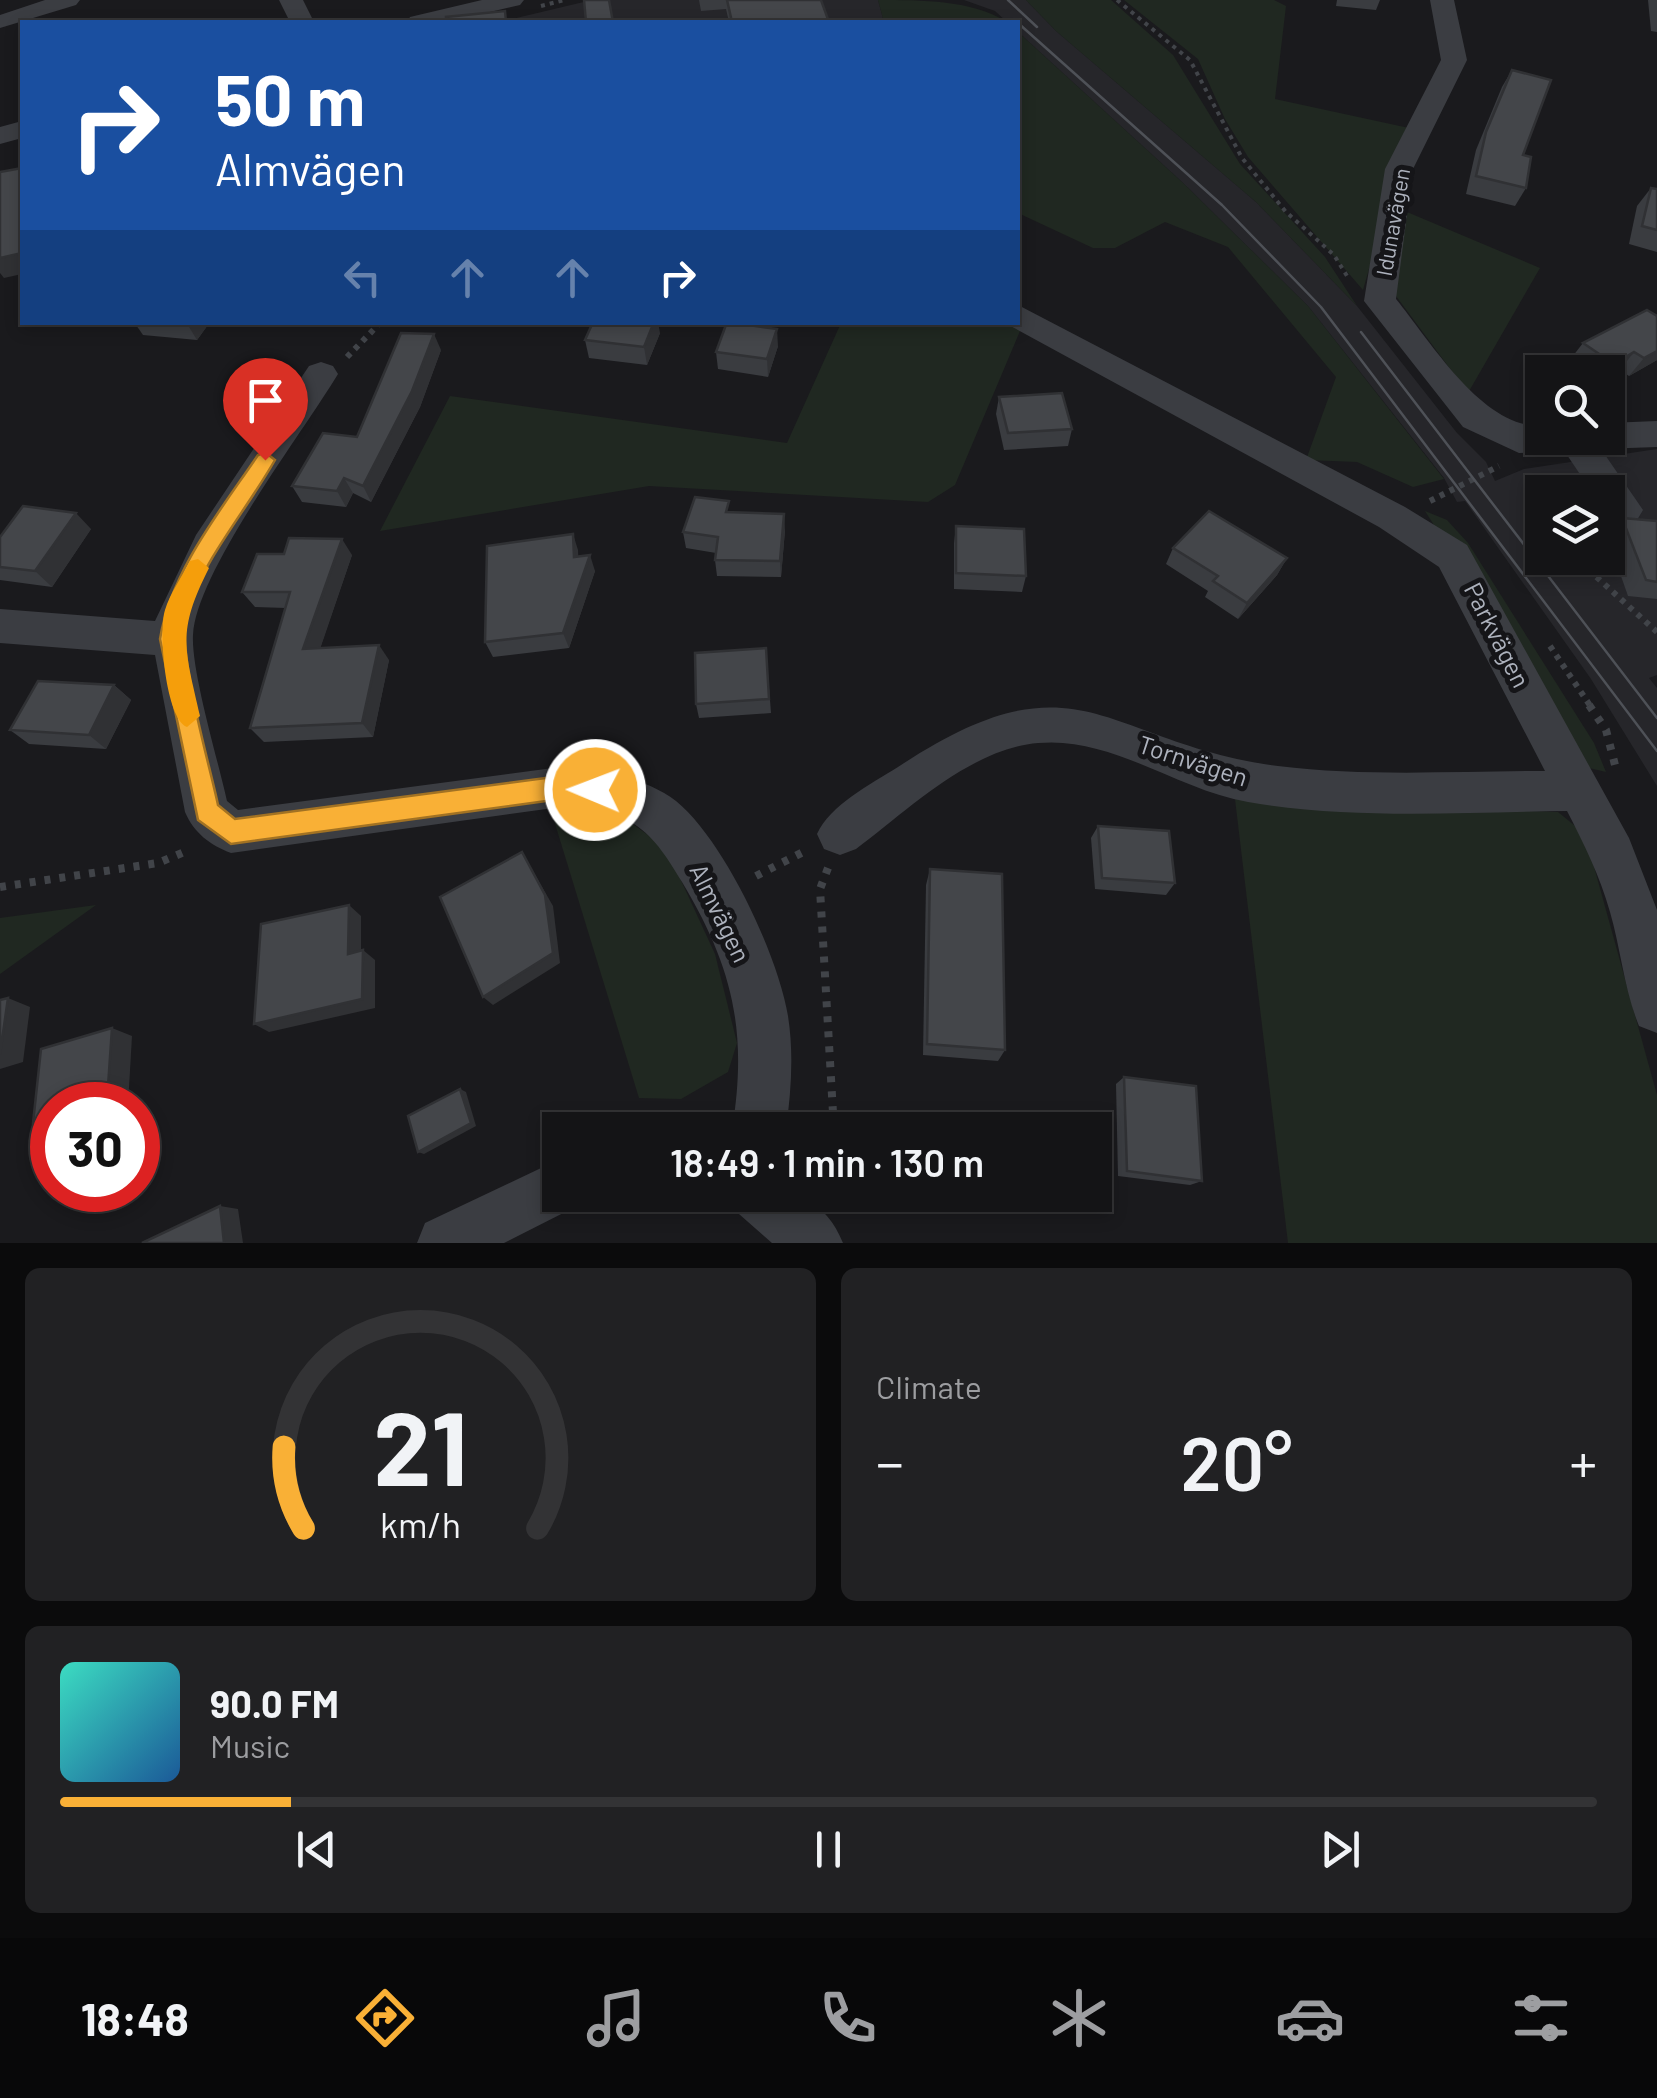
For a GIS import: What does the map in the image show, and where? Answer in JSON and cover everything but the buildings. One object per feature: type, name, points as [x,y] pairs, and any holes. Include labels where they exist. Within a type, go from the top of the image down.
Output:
[{"type":"street","points":[[23,20],[68,0]]},
{"type":"street","points":[[427,20],[512,0]]},
{"type":"street","name":"Idunavägen","points":[[1442,0],[1454,60],[1399,169],[1380,301],[1475,418],[1525,440]]},
{"type":"street","name":"Parkvägen","points":[[1020,317],[1392,517],[1443,549],[1467,576],[1614,854],[1634,912],[1657,1008]]},
{"type":"street","points":[[231,832],[207,812],[172,639],[176,610],[209,546],[321,374]]},
{"type":"street","name":"Idunavägen","points":[[1625,436],[1657,434]]},
{"type":"street","points":[[0,626],[172,639]]},
{"type":"street","name":"Tornvägen","points":[[840,834],[916,780],[1004,732],[1039,724],[1127,739],[1241,780],[1320,788],[1578,791]]},
{"type":"street","name":"Almvägen","points":[[231,832],[568,786],[622,794],[663,818],[696,860],[760,996],[768,1076],[762,1112]]},
{"type":"street","points":[[445,1243],[542,1195]]},
{"type":"street","points":[[778,1212],[815,1243]]},
{"type":"path","points":[[1117,0],[1190,60],[1242,158],[1286,212],[1334,256],[1351,282]]},
{"type":"path","points":[[321,374],[353,352],[378,325]]},
{"type":"path","points":[[1392,517],[1504,463],[1492,454]]},
{"type":"path","points":[[1594,575],[1657,632]]},
{"type":"path","points":[[0,887],[158,863],[231,832]]},
{"type":"path","points":[[715,896],[840,834]]},
{"type":"path","points":[[833,1112],[820,890],[840,834]]},
{"type":"shaded area","points":[[592,0],[878,0],[883,20],[508,20]]},
{"type":"shaded area","points":[[878,0],[962,5],[1003,20],[883,20]]},
{"type":"shaded area","points":[[964,0],[1026,0],[1056,31],[1256,202],[1357,306],[1457,433],[1486,462],[1495,481],[1524,469],[1657,449],[1657,675],[1649,678],[1657,688],[1657,786],[1591,679],[1465,501],[1457,502],[1444,478],[1308,306],[1182,182],[1020,34],[1020,20],[1005,20],[995,11]]},
{"type":"shaded area","points":[[1026,0],[1111,0],[1173,55],[1240,164],[1325,257],[1357,306],[1256,202],[1056,31]]},
{"type":"shaded area","points":[[1124,0],[1274,0],[1286,6],[1275,99],[1409,128],[1363,290],[1248,157],[1225,119],[1198,59]]},
{"type":"shaded area","points":[[1020,34],[1182,182],[1308,306],[1444,479],[1413,487],[1357,462],[1306,460],[1336,377],[1228,247],[1165,222],[1115,248],[1093,248],[1020,214]]},
{"type":"shaded area","points":[[1407,212],[1540,268],[1468,393],[1393,292]]},
{"type":"shaded area","points":[[1023,324],[955,485],[928,502],[649,486],[380,531],[450,396],[787,443],[840,325]]},
{"type":"shaded area","points":[[1425,511],[1447,520],[1468,543],[1594,743],[1606,772],[1589,768]]},
{"type":"shaded area","points":[[1235,799],[1558,812],[1585,834],[1657,1095],[1657,1243],[1288,1243]]},
{"type":"shaded area","points":[[549,804],[634,825],[666,848],[715,954],[737,1043],[728,1072],[681,1099],[639,1098]]},
{"type":"shaded area","points":[[96,905],[0,974],[0,918]]},
{"type":"tram line","points":[[1008,0],[1037,27]]},
{"type":"tram line","points":[[1020,25],[1222,205],[1321,307],[1657,751]]},
{"type":"tram line","points":[[1361,332],[1657,718]]},
{"type":"slow traffic","points":[[187,716],[172,639],[176,610],[198,568]]},
{"type":"route","points":[[265,460],[209,546],[176,610],[172,639],[207,812],[231,832],[568,786],[595,790]]}]
